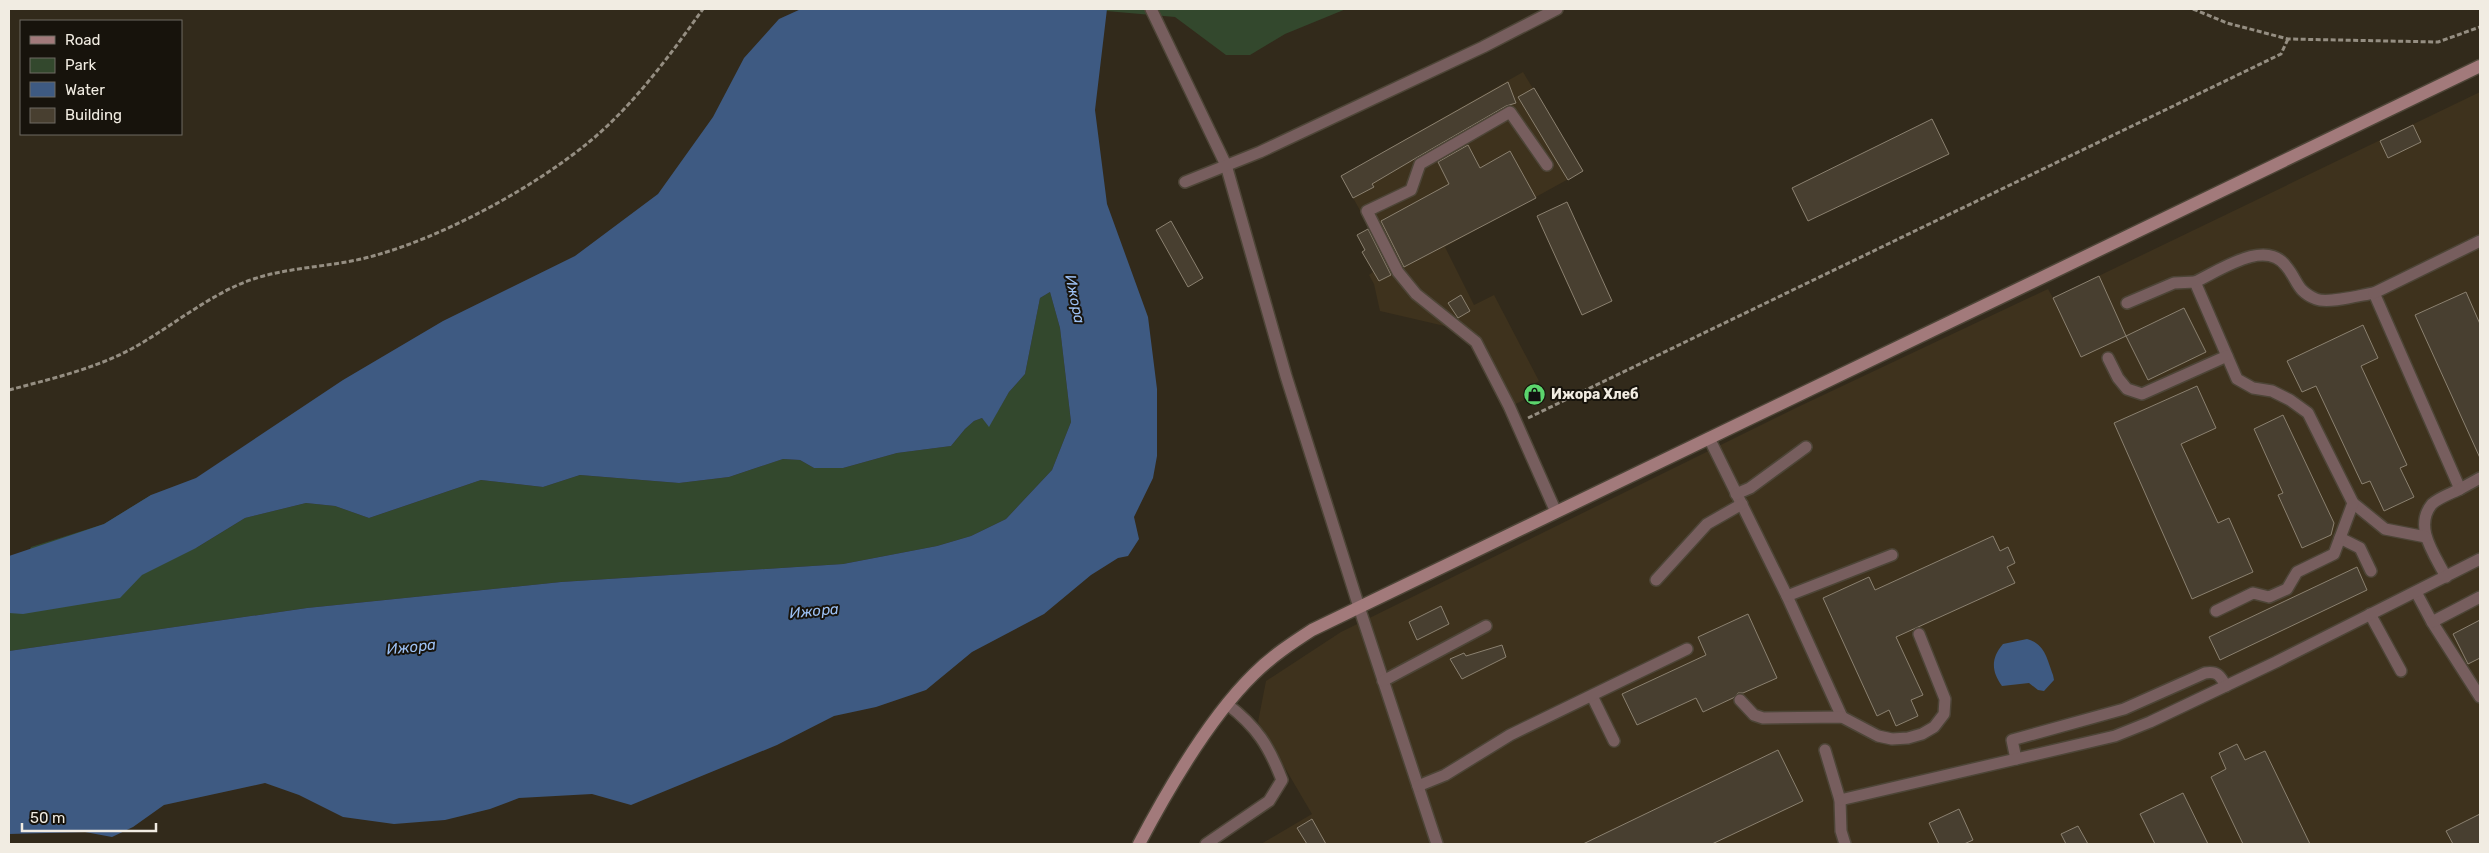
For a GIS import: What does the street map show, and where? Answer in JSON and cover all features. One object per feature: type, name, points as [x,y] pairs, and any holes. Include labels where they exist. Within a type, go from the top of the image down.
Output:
[{"type":"main road","points":[[1140,844],[1181,771],[1228,704],[1255,673],[1286,647],[1312,630],[2480,66]]},
{"type":"lane","points":[[1151,9],[1166,38],[1189,92],[1226,165],[1286,376],[1437,844]]},
{"type":"lane","points":[[1185,182],[1260,152],[1483,47],[1557,9]]},
{"type":"lane","points":[[1547,165],[1510,112],[1420,164],[1411,190],[1368,212],[1398,272],[1416,294],[1476,342],[1556,512]]},
{"type":"lane","points":[[2127,303],[2174,283],[2195,282],[2246,257],[2269,254],[2286,265],[2297,286],[2318,300],[2345,299],[2374,293],[2480,241]]},
{"type":"lane","points":[[2195,282],[2237,379],[2254,388],[2278,394],[2308,413],[2353,503],[2385,529],[2426,537]]},
{"type":"lane","points":[[2374,293],[2460,489]]},
{"type":"lane","points":[[2108,358],[2118,378],[2127,389],[2142,394],[2227,356]]},
{"type":"lane","points":[[1710,438],[1787,596],[1842,718]]},
{"type":"lane","points":[[1656,580],[1708,524],[1750,488],[1806,447]]},
{"type":"lane","points":[[2446,577],[2426,537],[2424,519],[2433,503],[2480,478]]},
{"type":"lane","points":[[2216,611],[2253,593],[2269,598],[2287,589],[2297,572],[2334,554],[2353,503]]},
{"type":"lane","points":[[2340,538],[2360,548],[2371,571]]},
{"type":"lane","points":[[1787,596],[1892,554]]},
{"type":"lane","points":[[1840,800],[2115,736],[2150,722],[2226,686],[2480,559]]},
{"type":"lane","points":[[2416,592],[2432,622],[2480,697]]},
{"type":"lane","points":[[2432,622],[2480,597]]},
{"type":"lane","points":[[2370,614],[2402,672]]},
{"type":"lane","points":[[1383,681],[1407,674],[1486,626]]},
{"type":"lane","points":[[1740,700],[1754,714],[1763,718],[1842,718],[1878,736],[1892,739],[1908,738],[1934,727],[1944,714],[1945,699],[1919,634]]},
{"type":"lane","points":[[1418,786],[1445,775],[1510,735],[1687,649]]},
{"type":"lane","points":[[2016,759],[2012,740],[2124,709],[2205,672],[2214,671],[2220,676],[2226,686]]},
{"type":"lane","points":[[1592,696],[1614,741]]},
{"type":"lane","points":[[1206,844],[1269,801],[1282,780],[1272,755],[1259,733],[1228,704]]},
{"type":"lane","points":[[1825,750],[1840,800],[1841,830],[1845,844]]},
{"type":"path","points":[[9,390],[88,367],[130,350],[221,292],[245,282],[268,274],[332,265],[374,256],[433,234],[480,211],[556,166],[590,141],[628,104],[663,63],[704,9]]},
{"type":"path","points":[[2192,9],[2227,23],[2288,40],[2438,42],[2480,26]]},
{"type":"path","points":[[1516,424],[2134,123],[2281,54],[2288,40]]},
{"type":"shaded area","name":"Ижора Хлеб","points":[[1523,72],[1583,171],[1445,247],[1474,305],[1494,295],[1539,381],[1524,389],[1528,398],[1503,410],[1478,357],[1470,345],[1449,327],[1380,311],[1374,284],[1369,275],[1373,272],[1362,252],[1378,243],[1341,176]]},
{"type":"shaded area","points":[[2480,92],[2480,844],[1261,844],[1312,814],[1258,722],[1266,681],[1341,632],[1800,406],[2048,289],[2053,298]]},
{"type":"green space","points":[[1107,9],[1346,9],[1285,34],[1250,55],[1226,55],[1175,17],[1106,11]]},
{"type":"green space","points":[[1050,292],[1060,328],[1071,422],[1052,470],[1006,519],[971,536],[937,546],[843,564],[561,582],[307,608],[9,651],[9,595],[31,547],[104,524],[151,495],[196,548],[245,518],[306,503],[335,506],[369,518],[481,480],[543,487],[580,475],[679,483],[729,477],[783,459],[800,460],[814,468],[843,468],[897,453],[951,446],[974,421],[982,418],[989,426],[1009,392],[1025,374],[1040,298]]},
{"type":"water","name":"Ижора","points":[[801,9],[1107,9],[1095,110],[1107,204],[1148,317],[1157,389],[1157,456],[1153,478],[1134,517],[1139,539],[1128,556],[1118,558],[1091,575],[1044,614],[972,652],[926,690],[876,707],[834,716],[777,745],[631,805],[592,794],[519,798],[490,809],[445,820],[394,824],[343,817],[299,795],[265,783],[164,805],[133,827],[112,837],[85,832],[9,834],[9,651],[307,608],[561,582],[843,564],[937,546],[971,536],[1006,519],[1052,470],[1071,422],[1060,328],[1050,292],[1040,298],[1025,374],[1009,392],[989,427],[982,418],[974,421],[951,446],[897,453],[843,468],[814,468],[800,460],[783,459],[729,477],[679,483],[580,475],[543,487],[481,480],[369,518],[335,506],[306,503],[245,518],[196,548],[142,575],[120,598],[23,614],[9,613],[9,556],[104,524],[151,495],[196,478],[343,380],[443,321],[575,256],[658,194],[713,117],[744,58],[779,19]]},
{"type":"water","points":[[2027,639],[2042,648],[2053,675],[2054,680],[2044,691],[2038,690],[2029,683],[2002,686],[1994,670],[1996,654],[2003,644]]},
{"type":"building","points":[[1508,82],[1516,103],[1506,106],[1416,158],[1372,184],[1374,187],[1353,198],[1341,176]]},
{"type":"building","points":[[1534,88],[1583,171],[1568,180],[1518,97]]},
{"type":"building","points":[[1932,119],[1949,154],[1808,221],[1792,188]]},
{"type":"building","points":[[2413,125],[2421,142],[2388,158],[2380,141]]},
{"type":"building","points":[[1468,145],[1480,168],[1510,151],[1536,198],[1404,267],[1381,221],[1449,184],[1438,162]]},
{"type":"building","points":[[1567,202],[1612,301],[1582,315],[1537,216]]},
{"type":"building","points":[[1171,221],[1203,278],[1188,287],[1156,230]]},
{"type":"building","points":[[1368,229],[1391,275],[1379,281],[1362,252],[1365,250],[1357,235]]},
{"type":"building","points":[[2099,276],[2126,336],[2081,357],[2053,298]]},
{"type":"building","points":[[2466,292],[2480,324],[2480,458],[2415,315]]},
{"type":"building","points":[[1461,295],[1470,311],[1458,318],[1448,303]]},
{"type":"building","points":[[2184,308],[2206,352],[2148,380],[2126,336]]},
{"type":"building","points":[[2363,325],[2378,358],[2361,366],[2407,465],[2400,468],[2414,497],[2384,511],[2370,481],[2362,484],[2316,386],[2302,392],[2287,361]]},
{"type":"building","points":[[2197,386],[2216,428],[2181,444],[2218,523],[2229,518],[2253,572],[2192,599],[2114,423]]},
{"type":"building","points":[[2283,415],[2334,523],[2331,535],[2302,548],[2278,495],[2283,493],[2254,429]]},
{"type":"building","points":[[1993,536],[2000,551],[2008,547],[2015,563],[2007,567],[2015,583],[1896,637],[1923,695],[1911,700],[1918,716],[1896,726],[1889,710],[1877,716],[1823,598],[1869,577],[1875,590]]},
{"type":"building","points":[[2357,567],[2367,590],[2220,660],[2209,637]]},
{"type":"building","points":[[1441,606],[1449,624],[1417,640],[1409,622]]},
{"type":"building","points":[[1748,614],[1777,678],[1743,693],[1738,693],[1733,698],[1703,712],[1696,698],[1637,725],[1622,694],[1706,655],[1698,637]]},
{"type":"building","points":[[2480,620],[2480,658],[2468,664],[2453,634]]},
{"type":"building","points":[[1502,645],[1506,657],[1462,679],[1450,659],[1464,653],[1466,656]]},
{"type":"building","points":[[2237,744],[2245,760],[2265,751],[2310,844],[2243,844],[2211,777],[2226,769],[2219,753]]},
{"type":"building","points":[[1778,750],[1803,801],[1712,844],[1583,844]]},
{"type":"building","points":[[2183,793],[2208,844],[2155,844],[2140,814]]},
{"type":"building","points":[[1959,809],[1973,840],[1964,844],[1939,844],[1929,823]]},
{"type":"building","points":[[2480,814],[2480,844],[2453,844],[2446,831]]},
{"type":"building","points":[[1312,819],[1326,844],[1307,844],[1297,828]]},
{"type":"building","points":[[2078,826],[2088,844],[2066,844],[2061,834]]},
{"type":"place","name":"Ижора Хлеб","points":[[1535,394]]}]
